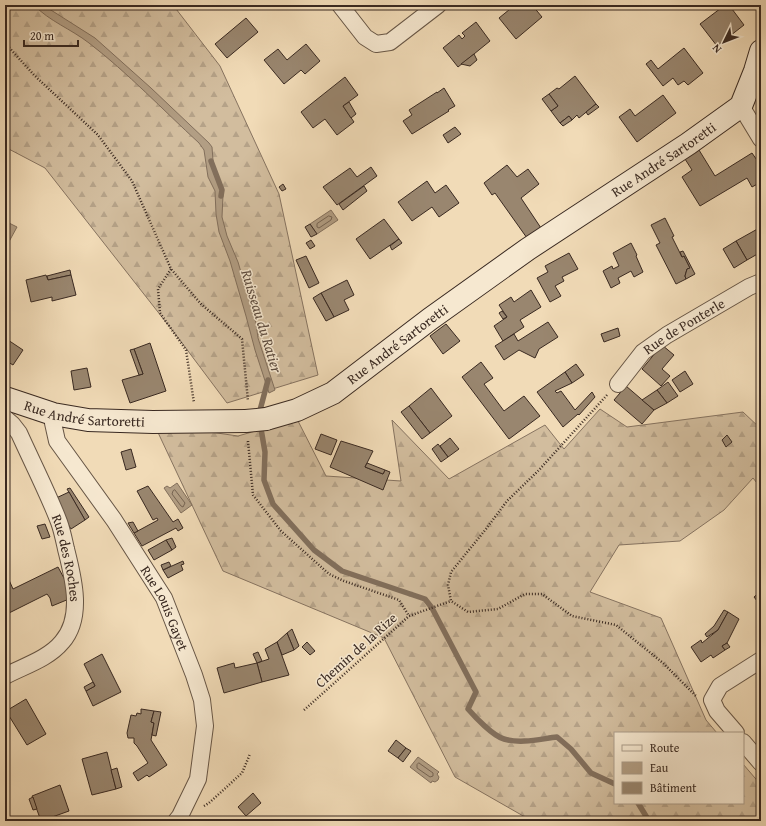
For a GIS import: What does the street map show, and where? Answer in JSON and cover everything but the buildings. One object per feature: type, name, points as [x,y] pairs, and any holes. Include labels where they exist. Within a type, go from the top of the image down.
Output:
[{"type":"street","points":[[340,5],[365,37],[376,44],[390,42],[438,5]]},
{"type":"street","points":[[761,51],[755,72],[741,106],[761,139]]},
{"type":"street","name":"Rue André Sartoretti","points":[[5,398],[53,414],[88,420],[197,422],[252,420],[297,410],[333,393],[430,319],[528,249],[688,144],[741,106]]},
{"type":"street","name":"Rue de Ponterle","points":[[618,384],[643,352],[667,335],[761,282]]},
{"type":"street","name":"Rue Louis Gayet","points":[[53,414],[53,423],[58,441],[114,520],[164,598],[194,675],[202,700],[205,726],[198,778],[180,816],[176,821]]},
{"type":"street","name":"Rue des Roches","points":[[5,418],[19,433],[60,523],[70,568],[75,600],[72,622],[62,642],[51,653],[5,676]]},
{"type":"street","points":[[735,732],[717,711],[712,700],[720,686],[761,660]]},
{"type":"street","points":[[744,743],[761,764]]},
{"type":"path","points":[[5,43],[34,75],[98,135],[132,181],[172,269],[201,304],[242,339],[252,420],[253,495],[281,531],[329,574],[399,600],[409,616]]},
{"type":"path","points":[[172,269],[158,288],[160,313],[186,350],[197,422]]},
{"type":"path","points":[[618,384],[539,470],[507,501],[451,572],[448,585],[451,601],[468,612],[498,609],[525,594],[542,594],[572,616],[616,625],[663,663],[698,698],[712,700]]},
{"type":"path","name":"Chemin de la Rize","points":[[304,710],[409,616],[436,605],[451,601]]},
{"type":"path","points":[[209,803],[242,773],[250,754]]},
{"type":"green space","points":[[5,5],[173,5],[220,66],[279,194],[318,375],[227,403],[176,335],[45,168],[5,147]]},
{"type":"green space","points":[[600,409],[627,427],[743,412],[761,429],[761,488],[753,478],[724,510],[680,541],[619,545],[590,592],[661,618],[706,720],[716,732],[614,732],[614,804],[744,804],[744,765],[761,785],[761,821],[532,821],[455,777],[384,638],[223,571],[154,424],[238,436],[297,419],[326,476],[401,481],[392,420],[449,479],[545,425],[564,449]]},
{"type":"water","points":[[34,5],[43,5],[95,38],[151,88],[212,147],[214,174],[223,195],[222,217],[227,236],[238,262],[256,323],[258,338],[275,390],[269,393],[255,350],[230,261],[219,232],[216,214],[215,191],[208,177],[204,150],[199,143],[131,79],[103,55],[82,38],[46,16]]},
{"type":"water","points":[[331,210],[338,220],[317,234],[310,224]]},
{"type":"water","points":[[5,221],[17,227],[5,249]]},
{"type":"water","points":[[177,483],[192,505],[181,513],[164,488],[167,486],[170,488]]},
{"type":"water","points":[[418,757],[439,772],[437,774],[439,777],[438,780],[435,782],[432,781],[431,783],[410,767]]},
{"type":"waterway","name":"Ruisseau du Ratier","points":[[211,161],[222,190],[221,196]]},
{"type":"waterway","name":"Ruisseau du Ratier","points":[[259,414],[268,380]]},
{"type":"waterway","name":"Ruisseau du Ratier","points":[[260,423],[265,452],[264,480],[273,504],[314,550],[342,571],[425,599],[432,608],[476,692],[468,709],[475,717],[490,730],[504,739],[524,741],[557,737],[571,749],[591,773],[614,784]]},
{"type":"waterway","name":"Ruisseau du Ratier","points":[[639,804],[649,821]]}]
